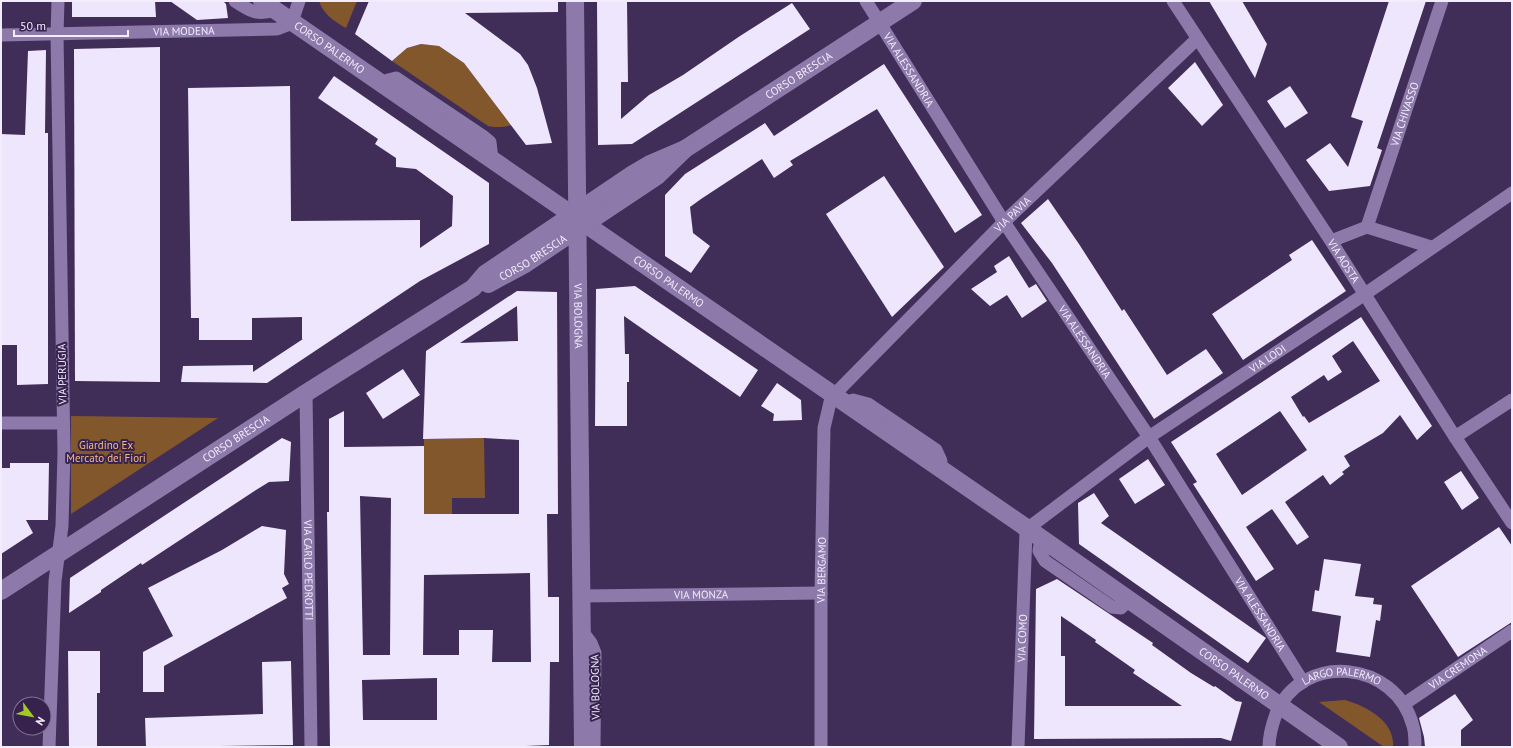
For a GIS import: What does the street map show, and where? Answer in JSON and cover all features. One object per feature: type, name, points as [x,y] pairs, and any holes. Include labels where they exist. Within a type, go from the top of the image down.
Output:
[{"type":"main road","name":"VIA BOLOGNA","points":[[574,1],[578,220],[582,631],[585,745]]},
{"type":"main road","name":"CORSO BRESCIA","points":[[1,591],[306,393],[473,288],[491,283],[518,268],[650,164],[685,150],[913,1]]},
{"type":"main road","name":"CORSO PALERMO","points":[[269,6],[938,467],[1339,747]]},
{"type":"street","name":"VIA PERUGIA","points":[[49,747],[55,590],[62,520],[63,423],[57,34],[58,1]]},
{"type":"street","name":"CORSO PALERMO","points":[[235,1],[260,14],[269,6]]},
{"type":"street","points":[[292,22],[299,1]]},
{"type":"street","name":"VIA ALESSANDRIA","points":[[866,1],[1004,222],[1149,437],[1303,682]]},
{"type":"street","name":"VIA AOSTA","points":[[1173,1],[1331,241],[1455,437],[1512,523]]},
{"type":"street","name":"VIA CHIVASSO","points":[[1367,227],[1442,1]]},
{"type":"street","name":"VIA MODENA","points":[[1,35],[277,29],[292,22]]},
{"type":"street","name":"VIA PAVIA","points":[[839,399],[1004,222],[1197,39]]},
{"type":"street","name":"VIA LODI","points":[[1034,534],[1031,526],[1149,437],[1365,294],[1431,247],[1512,193]]},
{"type":"street","points":[[1331,241],[1367,227],[1431,247]]},
{"type":"street","name":"VIA CARLO PEDROTTI","points":[[306,393],[311,747]]},
{"type":"street","name":"VIA BERGAMO","points":[[821,747],[821,593],[824,428],[831,398],[839,399]]},
{"type":"street","points":[[1455,437],[1512,400]]},
{"type":"street","points":[[1,423],[63,423]]},
{"type":"street","name":"VIA COMO","points":[[1018,747],[1026,532],[1034,534]]},
{"type":"street","name":"VIA MONZA","points":[[582,596],[821,593]]},
{"type":"street","name":"VIA CREMONA","points":[[1404,704],[1512,631]]},
{"type":"street","name":"LARGO PALERMO","points":[[1269,747],[1271,725],[1279,706],[1290,692],[1303,682],[1316,676],[1328,672],[1342,671],[1359,673],[1373,677],[1386,685],[1397,695],[1404,704],[1413,725],[1415,747]]},
{"type":"green space","points":[[319,1],[357,1],[346,28],[326,14]]},
{"type":"green space","points":[[421,44],[439,46],[464,63],[512,125],[500,127],[488,126],[392,61],[407,48]]},
{"type":"green space","name":"Giardino Ex Mercato dei Fiori","points":[[72,416],[218,418],[71,514]]},
{"type":"green space","points":[[484,438],[485,498],[452,498],[452,514],[424,514],[424,439]]},
{"type":"green space","points":[[1345,700],[1362,706],[1378,716],[1389,730],[1393,747],[1384,747],[1319,702]]},
{"type":"building","points":[[72,1],[155,1],[156,17],[72,17]]},
{"type":"building","points":[[170,1],[223,1],[226,4],[228,18],[197,20]]},
{"type":"building","points":[[369,1],[558,1],[558,12],[465,13],[520,54],[528,65],[537,88],[552,143],[526,145],[464,63],[439,46],[421,44],[407,48],[392,61],[355,34]]},
{"type":"building","points":[[597,1],[627,1],[628,82],[621,82],[621,119],[649,95],[683,75],[792,3],[810,29],[632,144],[598,145]]},
{"type":"building","points":[[1209,1],[1242,1],[1267,44],[1255,78]]},
{"type":"building","points":[[1389,1],[1426,1],[1377,148],[1382,150],[1370,186],[1329,191],[1306,160],[1330,143],[1348,167],[1363,121],[1351,117]]},
{"type":"building","points":[[160,47],[160,382],[75,381],[74,49]]},
{"type":"building","points":[[46,50],[45,133],[48,133],[48,384],[17,385],[17,345],[1,345],[1,134],[25,135],[28,51]]},
{"type":"building","points":[[1195,62],[1223,105],[1202,126],[1168,88]]},
{"type":"building","points":[[884,64],[982,215],[955,233],[877,109],[790,161],[793,165],[774,178],[762,159],[690,207],[693,233],[710,246],[691,273],[665,256],[665,195],[685,174],[765,123],[774,136]]},
{"type":"building","points":[[334,76],[489,183],[489,244],[420,281],[267,383],[181,382],[183,366],[253,365],[253,372],[303,339],[302,317],[252,318],[252,340],[199,340],[199,318],[191,318],[188,88],[290,86],[291,221],[420,220],[420,248],[452,226],[453,196],[416,169],[396,167],[396,158],[375,144],[378,139],[318,98]]},
{"type":"building","points":[[1290,86],[1308,113],[1285,128],[1267,101]]},
{"type":"building","points":[[884,176],[944,267],[892,317],[826,214]]},
{"type":"building","points":[[1048,199],[1122,311],[1124,309],[1167,375],[1206,349],[1223,373],[1154,419],[1052,263],[1021,223]]},
{"type":"building","points":[[1312,240],[1346,291],[1243,360],[1212,314],[1292,260],[1289,255]]},
{"type":"building","points":[[1009,256],[1029,288],[1036,284],[1047,301],[1022,318],[1007,295],[990,306],[971,289],[997,272],[994,266]]},
{"type":"building","points":[[635,286],[758,370],[740,397],[624,316],[625,354],[629,354],[629,382],[627,382],[627,426],[595,426],[596,289]]},
{"type":"building","points":[[517,291],[557,292],[558,514],[547,514],[548,597],[559,597],[559,662],[550,662],[549,745],[502,747],[330,747],[327,512],[329,512],[329,419],[344,411],[344,447],[424,446],[424,514],[519,514],[519,440],[484,438],[423,439],[426,351]],"holes":[[[517,306],[518,341],[460,343]],[[360,496],[391,498],[390,655],[363,655]],[[530,573],[531,662],[492,662],[493,630],[459,630],[459,655],[423,655],[424,575]],[[437,678],[437,720],[363,720],[362,680]]]},
{"type":"building","points":[[1361,317],[1432,426],[1417,440],[1400,415],[1383,433],[1344,456],[1350,466],[1342,472],[1344,474],[1330,485],[1323,475],[1285,502],[1309,537],[1297,545],[1272,509],[1246,527],[1274,569],[1256,581],[1193,484],[1197,482],[1171,442]],"holes":[[[1353,341],[1380,381],[1309,423],[1304,416],[1303,417],[1291,397],[1324,375],[1328,381],[1342,372],[1332,356]],[[1280,411],[1307,450],[1242,495],[1216,454]]]},
{"type":"building","points":[[403,369],[420,395],[383,419],[366,393]]},
{"type":"building","points":[[777,383],[801,400],[802,420],[773,421],[774,414],[761,406]]},
{"type":"building","points":[[282,438],[291,442],[289,481],[269,482],[142,565],[141,563],[69,613],[70,578]]},
{"type":"building","points":[[1148,459],[1165,485],[1135,504],[1119,479]]},
{"type":"building","points":[[10,463],[49,463],[48,520],[26,520],[33,533],[1,554],[1,468],[10,468]]},
{"type":"building","points":[[1461,471],[1479,498],[1462,510],[1444,482]]},
{"type":"building","points":[[1094,493],[1109,516],[1101,523],[1266,638],[1248,663],[1079,544],[1078,503]]},
{"type":"building","points":[[262,526],[286,530],[284,574],[289,584],[282,588],[287,598],[164,666],[164,692],[143,692],[143,652],[173,636],[148,588],[222,550]]},
{"type":"building","points":[[1499,527],[1512,546],[1512,622],[1458,657],[1411,586]]},
{"type":"building","points":[[1324,559],[1361,564],[1355,596],[1374,598],[1373,604],[1382,605],[1380,621],[1376,620],[1370,657],[1336,652],[1341,616],[1312,611],[1315,590],[1319,591]]},
{"type":"building","points":[[1057,579],[1153,643],[1152,645],[1191,673],[1214,687],[1215,686],[1236,701],[1242,702],[1231,741],[1221,738],[1034,739],[1036,589]],"holes":[[[1061,616],[1096,640],[1095,642],[1135,670],[1133,673],[1182,706],[1065,706],[1065,656],[1061,656]]]},
{"type":"building","points":[[68,651],[100,651],[100,693],[97,693],[97,747],[69,747]]},
{"type":"building","points":[[291,661],[293,745],[146,747],[145,718],[263,714],[262,662]]},
{"type":"building","points":[[1455,694],[1473,720],[1461,730],[1461,747],[1425,747],[1419,718]]}]
